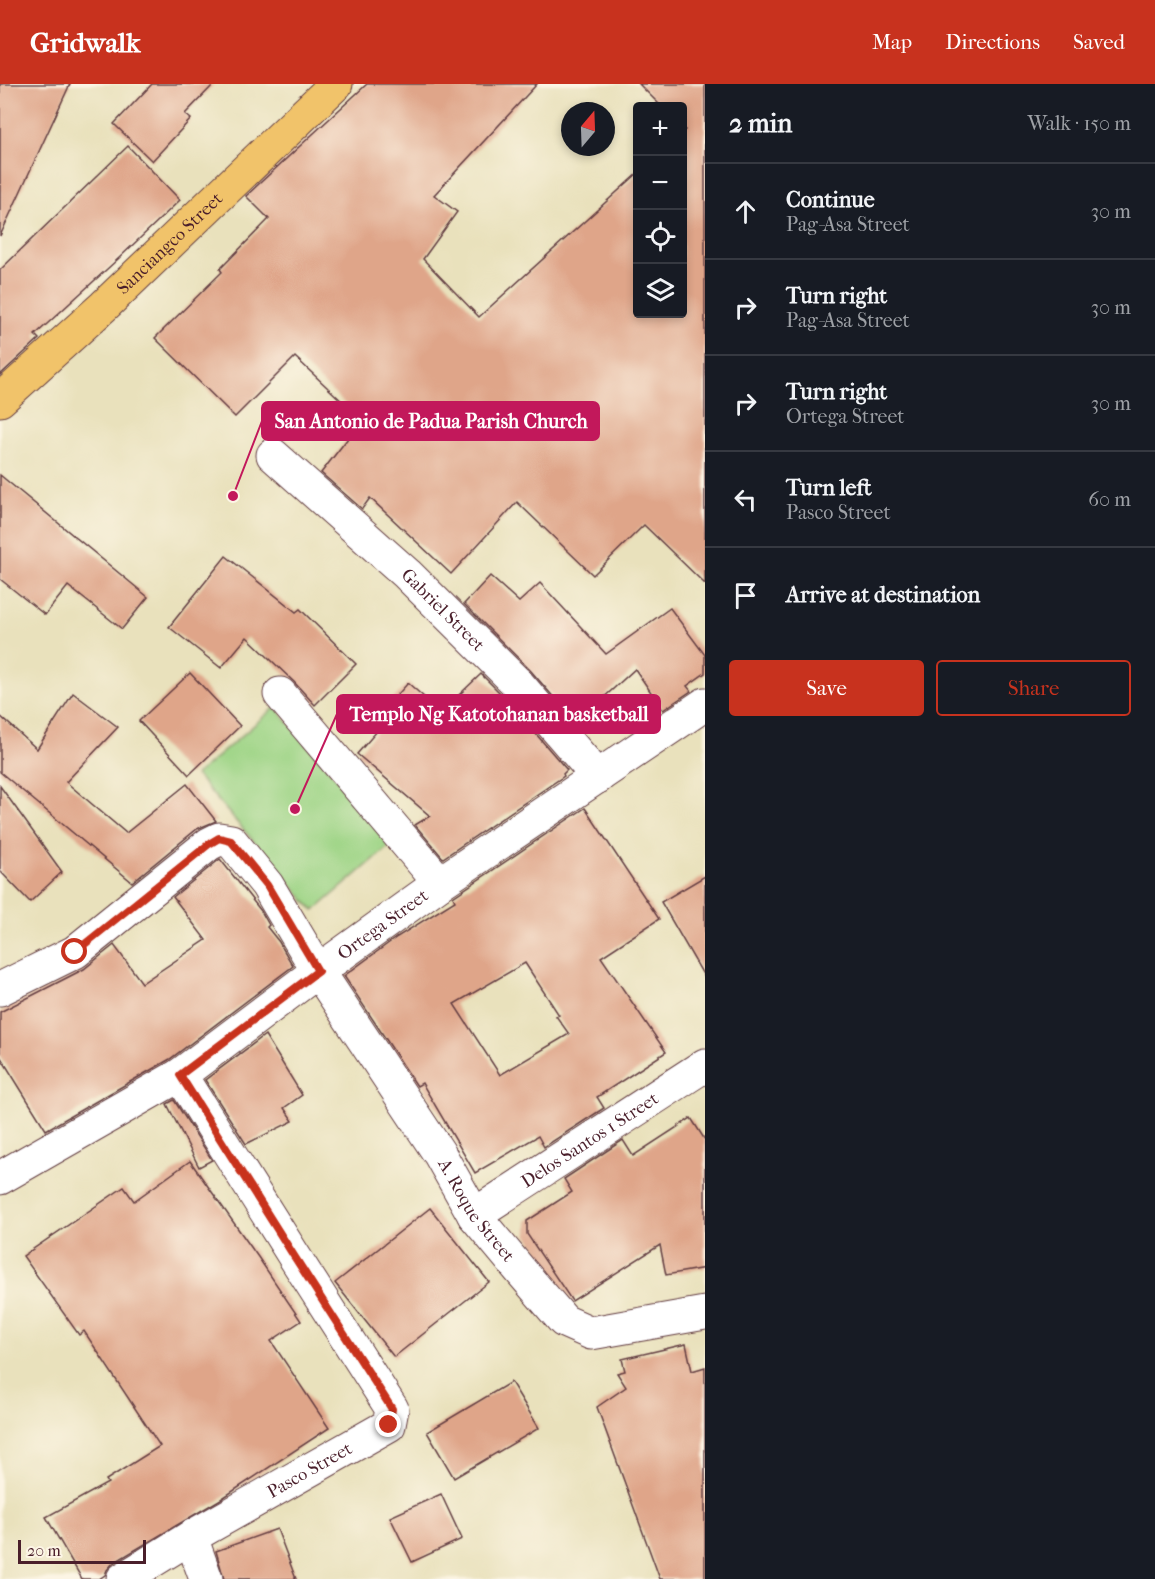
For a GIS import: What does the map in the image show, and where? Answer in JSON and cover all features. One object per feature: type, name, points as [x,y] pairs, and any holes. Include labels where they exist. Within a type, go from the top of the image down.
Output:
[{"type":"main road","name":"Sanciangco Street","points":[[0,400],[104,306],[336,84]]},
{"type":"street","name":"Gabriel Street","points":[[273,454],[407,573],[510,676],[598,777]]},
{"type":"street","points":[[280,694],[440,884]]},
{"type":"street","name":"Ortega Street","points":[[0,1178],[180,1075],[318,971],[440,884],[705,704]]},
{"type":"street","name":"A. Roque Street","points":[[0,989],[75,952],[209,844],[219,838],[231,841],[267,885],[318,971],[439,1153],[474,1215],[564,1321],[591,1333],[705,1314]]},
{"type":"street","name":"Delos Santos 1 Street","points":[[474,1215],[705,1065]]},
{"type":"street","name":"Pasco Street","points":[[123,1579],[191,1537],[389,1425],[392,1409],[180,1075]]},
{"type":"street","points":[[191,1537],[206,1579]]},
{"type":"green space","points":[[275,707],[393,843],[314,911],[196,775]]},
{"type":"building","points":[[0,84],[70,84],[0,236]]},
{"type":"building","points":[[152,84],[214,84],[185,114],[191,119],[152,161],[114,124]]},
{"type":"building","points":[[367,84],[537,84],[434,195],[457,212],[423,259],[479,317],[633,178],[633,318],[687,318],[687,102],[657,102],[639,84],[705,84],[705,584],[644,525],[593,575],[517,502],[451,574],[370,498],[362,509],[321,473],[362,420],[295,357],[235,417],[155,338],[222,272],[220,269],[269,219],[246,196]]},
{"type":"building","points":[[128,146],[180,200],[35,335],[39,339],[0,375],[0,270]]},
{"type":"building","points":[[0,475],[148,597],[122,629],[68,586],[45,615],[0,579]]},
{"type":"building","points":[[226,556],[296,612],[300,609],[356,664],[315,705],[247,637],[221,668],[169,627]]},
{"type":"building","points":[[490,576],[519,602],[540,583],[606,654],[670,608],[705,655],[705,673],[687,686],[691,691],[663,710],[635,669],[576,723],[531,671],[464,604]]},
{"type":"building","points":[[190,673],[240,726],[189,775],[139,721]]},
{"type":"building","points":[[481,674],[567,770],[564,776],[443,858],[415,825],[430,816],[357,754],[378,730],[373,722],[408,683],[441,712]]},
{"type":"building","points":[[73,693],[118,727],[66,782],[126,833],[187,784],[216,821],[197,829],[132,882],[0,772],[0,716],[37,749]]},
{"type":"building","points":[[0,786],[62,872],[30,902],[0,871]]},
{"type":"building","points":[[585,808],[659,919],[601,957],[666,1052],[597,1097],[604,1108],[544,1147],[538,1136],[475,1173],[422,1083],[417,1086],[344,976],[397,937],[455,901],[453,897]],"holes":[[[525,963],[559,1015],[556,1016],[569,1034],[500,1075],[454,1004]]]},
{"type":"building","points":[[220,859],[261,911],[269,925],[267,927],[293,966],[170,1059],[46,1130],[0,1056],[0,1012],[84,969],[114,945],[142,983],[206,940],[173,897]]},
{"type":"building","points":[[705,876],[705,978],[661,902]]},
{"type":"building","points":[[265,1035],[302,1095],[284,1108],[293,1121],[246,1144],[205,1080]]},
{"type":"building","points":[[174,1100],[212,1160],[199,1167],[167,1104]]},
{"type":"building","points":[[691,1118],[705,1140],[705,1268],[666,1275],[660,1245],[572,1301],[527,1234],[527,1221],[572,1192],[564,1179],[623,1140],[633,1156]]},
{"type":"building","points":[[190,1161],[301,1321],[271,1341],[329,1428],[221,1499],[113,1563],[105,1575],[99,1579],[82,1579],[46,1517],[108,1483],[106,1480],[160,1446],[84,1331],[79,1335],[23,1256],[124,1187],[134,1201]]},
{"type":"building","points":[[430,1208],[489,1282],[394,1357],[335,1283]]},
{"type":"building","points":[[686,1344],[692,1371],[705,1367],[705,1579],[660,1579],[597,1407],[626,1387],[617,1373],[625,1371],[622,1359]]},
{"type":"building","points":[[511,1382],[539,1428],[454,1478],[427,1432]]},
{"type":"building","points":[[441,1494],[462,1539],[412,1562],[390,1517]]},
{"type":"building","points":[[277,1529],[296,1579],[224,1579],[216,1551]]},
{"type":"place","name":"San Antonio de Padua Parish Church","points":[[233,496]]},
{"type":"place","name":"Templo Ng Katotohanan basketball","points":[[295,809]]},
{"type":"route","points":[[75,952],[219,838],[231,841],[267,885],[318,971],[180,1075],[392,1409],[389,1425]]}]
